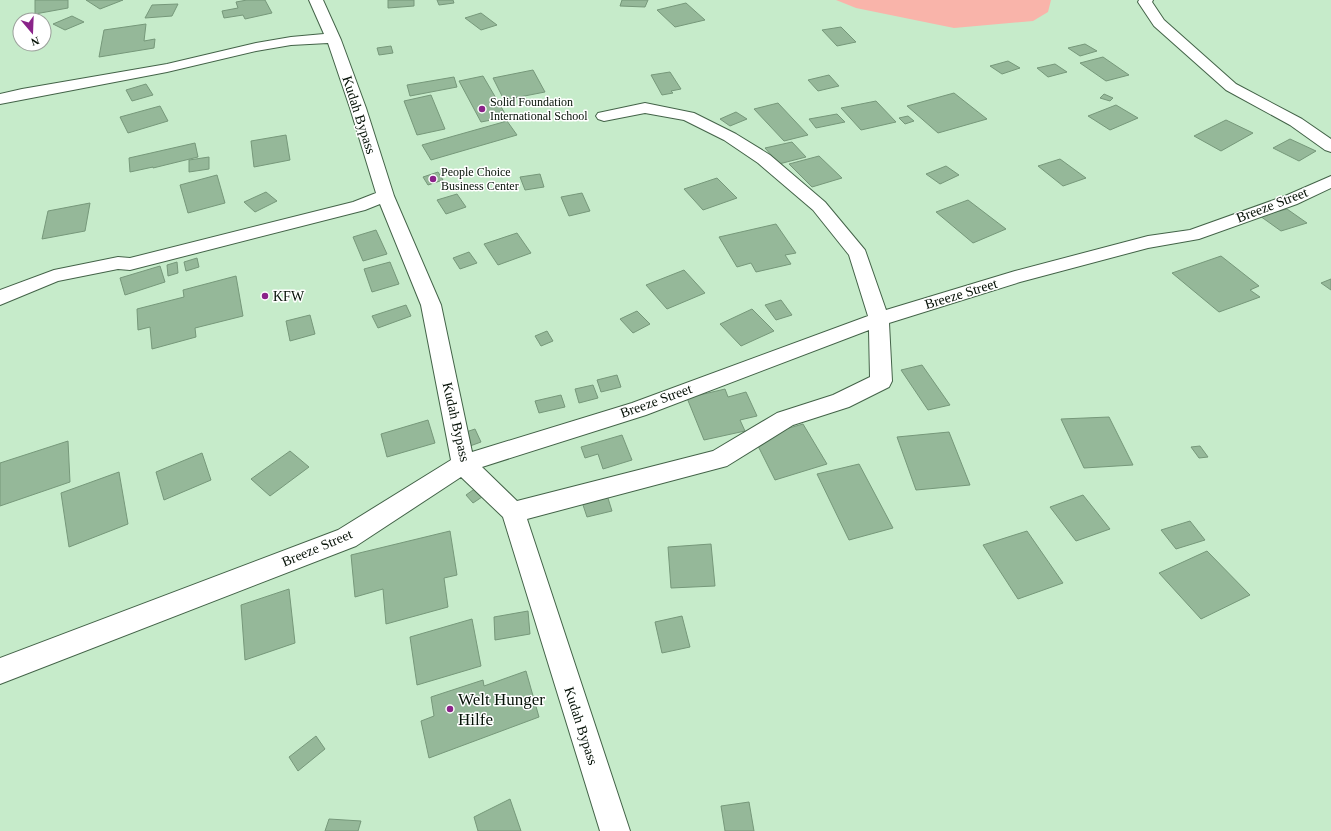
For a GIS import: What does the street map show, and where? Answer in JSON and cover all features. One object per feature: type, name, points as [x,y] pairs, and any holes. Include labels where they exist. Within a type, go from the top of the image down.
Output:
[{"type":"street","name":"Kudah Bypass","points":[[316,0],[334,40],[358,108],[385,196],[431,305],[463,464],[513,512],[615,831]]},
{"type":"street","points":[[1146,0],[1145,2],[1159,23],[1231,87],[1296,122],[1331,147]]},
{"type":"street","points":[[0,99],[167,68],[291,41],[325,38],[334,40]]},
{"type":"street","points":[[513,512],[719,459],[785,419],[841,401],[881,380],[879,319],[858,254],[819,206],[764,159],[730,137],[688,116],[645,108],[604,116]]},
{"type":"street","name":"Breeze Street","points":[[0,671],[347,538],[463,464],[638,409],[879,319],[1015,277],[1148,242],[1193,235],[1291,200],[1331,181]]},
{"type":"street","points":[[0,298],[54,276],[118,263],[130,264],[359,206],[385,196]]},
{"type":"shaded area","points":[[836,0],[1051,0],[1048,12],[1033,21],[954,28],[856,8]]},
{"type":"building","points":[[35,0],[68,0],[68,8],[46,12],[35,12]]},
{"type":"building","points":[[86,0],[123,0],[100,9]]},
{"type":"building","points":[[247,0],[265,0],[272,13],[245,19],[243,15],[224,18],[222,11],[238,8],[236,2]]},
{"type":"building","points":[[388,0],[414,0],[414,6],[388,8]]},
{"type":"building","points":[[437,0],[453,0],[454,3],[439,5]]},
{"type":"building","points":[[622,0],[648,0],[645,7],[620,6]]},
{"type":"building","points":[[686,3],[705,20],[675,27],[657,10]]},
{"type":"building","points":[[178,4],[172,16],[145,18],[152,5]]},
{"type":"building","points":[[481,13],[497,25],[481,30],[465,18]]},
{"type":"building","points":[[72,16],[84,22],[65,30],[53,24]]},
{"type":"building","points":[[146,24],[144,41],[155,39],[154,48],[99,57],[104,30]]},
{"type":"building","points":[[841,27],[856,42],[837,46],[822,30]]},
{"type":"building","points":[[1085,44],[1097,51],[1080,56],[1068,48]]},
{"type":"building","points":[[391,46],[393,53],[379,55],[377,48]]},
{"type":"building","points":[[1103,57],[1129,75],[1106,81],[1080,63]]},
{"type":"building","points":[[1008,61],[1020,68],[1002,74],[990,66]]},
{"type":"building","points":[[1055,64],[1067,72],[1048,77],[1037,68]]},
{"type":"building","points":[[533,70],[545,92],[504,100],[493,78]]},
{"type":"building","points":[[670,72],[681,89],[671,91],[673,93],[662,95],[651,75]]},
{"type":"building","points":[[829,75],[839,86],[818,91],[808,80]]},
{"type":"building","points":[[483,76],[507,117],[481,122],[459,81]]},
{"type":"building","points":[[454,77],[457,87],[410,96],[407,85]]},
{"type":"building","points":[[146,84],[153,95],[132,101],[126,90]]},
{"type":"building","points":[[954,93],[987,119],[938,133],[907,106]]},
{"type":"building","points":[[1104,94],[1113,98],[1110,101],[1100,98]]},
{"type":"building","points":[[431,95],[445,129],[417,135],[404,101]]},
{"type":"building","points":[[876,101],[896,122],[861,130],[841,108]]},
{"type":"building","points":[[778,103],[808,135],[784,141],[754,109]]},
{"type":"building","points":[[1116,105],[1138,118],[1110,130],[1088,116]]},
{"type":"building","points":[[160,106],[168,121],[128,133],[120,117]]},
{"type":"building","points":[[736,112],[747,119],[730,126],[720,119]]},
{"type":"building","points":[[837,114],[845,122],[816,128],[809,119]]},
{"type":"building","points":[[908,116],[914,121],[905,124],[899,118]]},
{"type":"building","points":[[1226,120],[1253,133],[1221,151],[1194,136]]},
{"type":"building","points":[[507,121],[517,135],[431,160],[422,145]]},
{"type":"building","points":[[286,135],[290,160],[254,167],[251,141]]},
{"type":"building","points":[[1290,139],[1316,151],[1299,161],[1273,148]]},
{"type":"building","points":[[792,142],[806,157],[779,164],[765,148]]},
{"type":"building","points":[[195,143],[198,157],[130,172],[129,158]]},
{"type":"building","points":[[819,156],[842,178],[812,187],[789,164]]},
{"type":"building","points":[[209,157],[209,169],[189,172],[189,160]]},
{"type":"building","points":[[1060,159],[1086,178],[1063,186],[1038,166]]},
{"type":"building","points":[[946,166],[959,175],[940,184],[926,174]]},
{"type":"building","points":[[438,172],[443,180],[428,185],[423,177]]},
{"type":"building","points":[[540,174],[544,187],[525,190],[520,177]]},
{"type":"building","points":[[217,175],[225,203],[188,213],[180,185]]},
{"type":"building","points":[[717,178],[737,198],[703,210],[684,189]]},
{"type":"building","points":[[266,192],[277,201],[255,212],[244,202]]},
{"type":"building","points":[[582,193],[590,211],[569,216],[561,197]]},
{"type":"building","points":[[457,194],[466,207],[446,214],[437,200]]},
{"type":"building","points":[[968,200],[1006,229],[973,243],[936,212]]},
{"type":"building","points":[[90,203],[85,231],[42,239],[48,211]]},
{"type":"building","points":[[1287,209],[1307,223],[1281,231],[1260,216]]},
{"type":"building","points":[[776,224],[796,253],[785,255],[791,264],[756,272],[751,263],[737,267],[719,237]]},
{"type":"building","points":[[376,230],[387,254],[363,261],[353,237]]},
{"type":"building","points":[[517,233],[531,253],[498,265],[484,244]]},
{"type":"building","points":[[469,252],[477,263],[460,269],[453,258]]},
{"type":"building","points":[[1221,256],[1259,286],[1250,290],[1260,297],[1219,312],[1172,273]]},
{"type":"building","points":[[197,258],[199,267],[186,271],[184,262]]},
{"type":"building","points":[[177,262],[178,273],[168,276],[167,265]]},
{"type":"building","points":[[390,262],[399,284],[372,292],[364,269]]},
{"type":"building","points":[[160,266],[165,282],[125,295],[120,278]]},
{"type":"building","points":[[684,270],[705,293],[667,309],[646,285]]},
{"type":"building","points":[[236,276],[243,316],[195,328],[196,337],[152,349],[150,327],[138,330],[137,309],[184,297],[183,290]]},
{"type":"building","points":[[1331,279],[1331,290],[1321,283]]},
{"type":"building","points":[[781,300],[792,315],[776,320],[765,305]]},
{"type":"building","points":[[406,305],[411,316],[378,328],[372,316]]},
{"type":"building","points":[[752,309],[774,331],[741,346],[720,324]]},
{"type":"building","points":[[637,311],[650,324],[633,333],[620,319]]},
{"type":"building","points":[[310,315],[315,334],[290,341],[286,321]]},
{"type":"building","points":[[547,331],[553,341],[541,346],[535,336]]},
{"type":"building","points":[[922,365],[950,405],[928,410],[901,370]]},
{"type":"building","points":[[617,375],[621,387],[601,392],[597,380]]},
{"type":"building","points":[[593,385],[598,398],[579,403],[575,389]]},
{"type":"building","points":[[725,389],[728,397],[746,392],[757,416],[740,420],[745,431],[704,440],[687,398]]},
{"type":"building","points":[[561,395],[565,407],[539,413],[535,401]]},
{"type":"building","points":[[1109,417],[1133,465],[1084,468],[1061,419]]},
{"type":"building","points":[[428,420],[435,443],[387,457],[381,434]]},
{"type":"building","points":[[803,424],[827,464],[775,480],[754,438]]},
{"type":"building","points":[[475,429],[481,442],[459,450],[454,436]]},
{"type":"building","points":[[949,432],[970,485],[916,490],[897,437]]},
{"type":"building","points":[[622,435],[632,460],[603,469],[598,454],[585,458],[581,447]]},
{"type":"building","points":[[68,441],[70,482],[0,506],[0,463]]},
{"type":"building","points":[[1200,446],[1208,457],[1199,458],[1191,447]]},
{"type":"building","points":[[290,451],[309,467],[270,496],[251,479]]},
{"type":"building","points":[[202,453],[211,480],[164,500],[156,472]]},
{"type":"building","points":[[859,464],[893,528],[849,540],[817,474]]},
{"type":"building","points":[[119,472],[128,524],[69,547],[61,493]]},
{"type":"building","points":[[480,485],[488,493],[473,503],[466,495]]},
{"type":"building","points":[[607,495],[612,511],[587,517],[582,502]]},
{"type":"building","points":[[1083,495],[1110,529],[1076,541],[1050,507]]},
{"type":"building","points":[[1190,521],[1205,540],[1176,549],[1161,530]]},
{"type":"building","points":[[450,531],[457,575],[444,578],[448,607],[386,624],[383,589],[355,597],[351,555]]},
{"type":"building","points":[[1027,531],[1063,583],[1018,599],[983,545]]},
{"type":"building","points":[[711,544],[715,586],[671,588],[668,547]]},
{"type":"building","points":[[1207,551],[1250,595],[1201,619],[1159,573]]},
{"type":"building","points":[[289,589],[295,643],[245,660],[241,605]]},
{"type":"building","points":[[528,611],[530,634],[495,640],[494,617]]},
{"type":"building","points":[[682,616],[690,647],[662,653],[655,622]]},
{"type":"building","points":[[472,619],[481,666],[417,685],[410,637]]},
{"type":"building","points":[[526,671],[539,717],[429,758],[421,721],[434,716],[431,697],[483,680],[484,686]]},
{"type":"building","points":[[316,736],[325,749],[298,771],[289,757]]},
{"type":"building","points":[[510,799],[521,831],[478,831],[474,817]]},
{"type":"building","points":[[749,802],[754,831],[725,831],[721,806]]},
{"type":"building","points":[[329,819],[361,821],[358,831],[325,831]]},
{"type":"place","name":"Solid Foundation International School","points":[[482,109]]},
{"type":"place","name":"People Choice Business Center","points":[[433,179]]},
{"type":"place","name":"KFW","points":[[265,296]]},
{"type":"place","name":"Welt Hunger Hilfe","points":[[450,709]]}]
